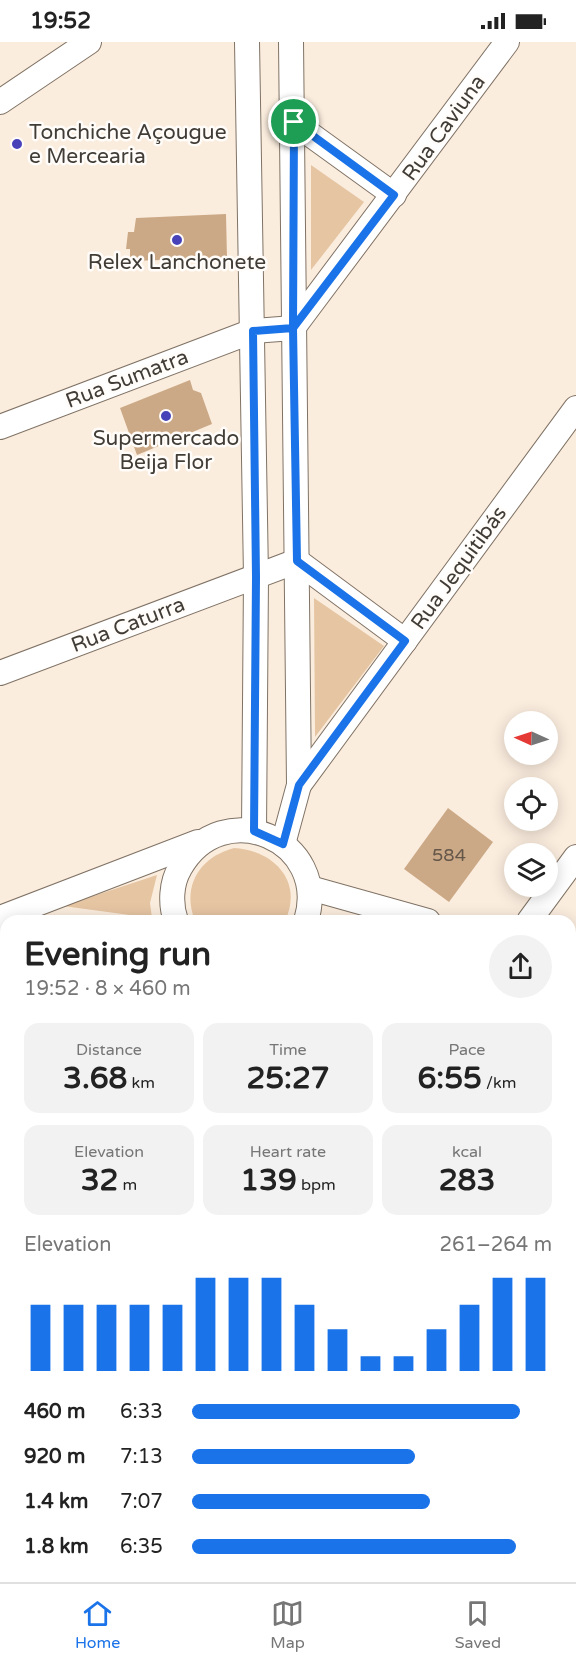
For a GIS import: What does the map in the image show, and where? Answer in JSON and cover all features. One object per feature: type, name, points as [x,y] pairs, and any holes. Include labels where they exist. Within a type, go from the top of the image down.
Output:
[{"type":"street","points":[[247,42],[256,577],[254,831]]},
{"type":"street","points":[[283,844],[299,785],[293,328],[294,122],[291,42]]},
{"type":"street","name":"Rua Caviuna","points":[[293,328],[507,42]]},
{"type":"street","points":[[0,102],[84,44]]},
{"type":"street","points":[[294,122],[394,195]]},
{"type":"street","name":"Rua Sumatra","points":[[0,427],[253,331],[293,328]]},
{"type":"street","name":"Rua Jequitibás","points":[[299,785],[576,408]]},
{"type":"street","points":[[297,561],[405,641]]},
{"type":"street","name":"Rua Caturra","points":[[0,673],[297,561]]},
{"type":"street","points":[[8,915],[233,830],[254,831],[283,844],[303,869],[310,888],[307,915]]},
{"type":"street","points":[[175,915],[172,901],[177,872],[184,859],[206,839]]},
{"type":"street","points":[[533,915],[576,857]]},
{"type":"street","points":[[310,888],[407,915]]},
{"type":"shaded area","points":[[311,165],[364,202],[311,270]]},
{"type":"shaded area","points":[[314,598],[384,646],[315,737]]},
{"type":"shaded area","points":[[234,848],[248,850],[272,861],[281,870],[291,893],[287,915],[193,915],[190,896],[196,875],[212,858]]},
{"type":"shaded area","points":[[157,875],[150,903],[152,915],[130,915],[63,906]]},
{"type":"building","name":"Relex Lanchonete","points":[[226,214],[227,258],[130,261],[130,249],[126,249],[128,232],[134,232],[136,218]]},
{"type":"building","name":"Supermercado Beija Flor","points":[[190,380],[193,390],[201,393],[212,424],[137,455],[120,408]]},
{"type":"building","points":[[448,808],[493,842],[449,902],[404,869]]},
{"type":"place","name":"Tonchiche Açougue e Mercearia","points":[[17,144]]},
{"type":"place","name":"Relex Lanchonete","points":[[177,240]]},
{"type":"place","name":"Supermercado Beija Flor","points":[[166,416]]},
{"type":"route","points":[[294,122],[293,328],[253,331],[256,577],[254,831],[283,844],[299,785],[405,641],[297,561],[293,328],[394,195],[294,122]]}]
